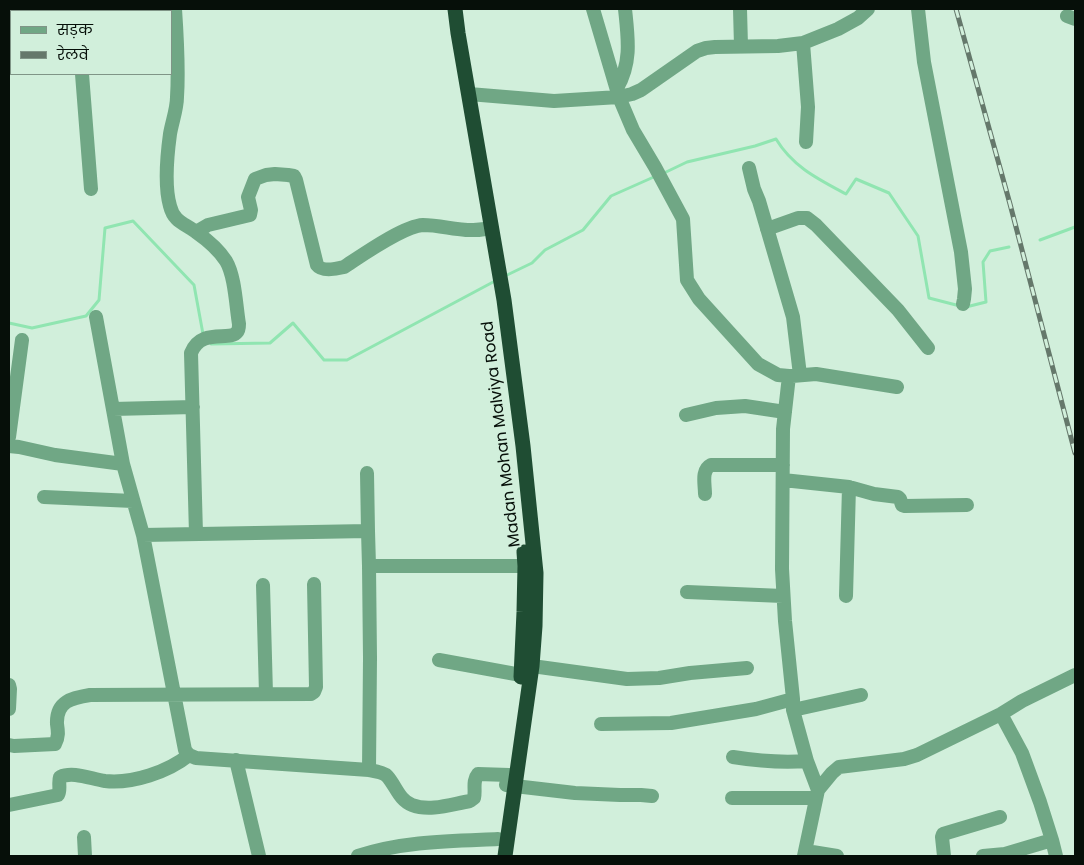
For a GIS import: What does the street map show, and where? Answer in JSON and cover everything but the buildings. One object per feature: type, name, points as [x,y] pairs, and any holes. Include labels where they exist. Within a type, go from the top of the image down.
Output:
[{"type":"highway","name":"Madan Mohan Malviya Road","points":[[446,9],[459,94],[485,229],[495,269]]},
{"type":"highway","name":"Madan Mohan Malviya Road","points":[[455,9],[522,438],[536,573],[535,626],[496,856]]},
{"type":"highway","name":"Madan Mohan Malviya Road","points":[[500,302],[525,566],[527,670]]},
{"type":"highway","name":"Madan Mohan Malviya Road","points":[[505,856],[510,782]]},
{"type":"street","points":[[175,9],[177,98],[168,156],[168,197],[172,215],[179,222],[196,232],[220,253],[227,262],[231,273],[239,324],[236,334],[205,339],[196,344],[192,353],[196,534]]},
{"type":"street","points":[[593,9],[618,93],[633,130],[683,219],[687,280],[699,299],[758,364],[778,375],[816,374],[897,387]]},
{"type":"street","points":[[618,93],[628,54],[625,9]]},
{"type":"street","points":[[740,9],[741,46]]},
{"type":"street","points":[[469,94],[554,101],[618,93],[632,94],[706,48],[778,46],[803,43],[838,29],[858,18],[868,9]]},
{"type":"street","points":[[918,9],[924,62],[961,252],[965,289],[963,304]]},
{"type":"street","points":[[803,43],[808,107],[806,142]]},
{"type":"street","points":[[82,75],[91,189]]},
{"type":"street","points":[[749,168],[793,317],[794,376],[783,429],[782,569],[793,704],[817,794]]},
{"type":"street","points":[[196,232],[208,225],[250,215],[251,210],[248,197],[253,182],[257,178],[275,174],[294,176],[296,180],[317,265],[322,269],[344,267],[374,248],[412,227],[420,225],[435,225],[467,231],[485,229]]},
{"type":"street","points":[[767,229],[798,218],[807,218],[898,310],[928,348]]},
{"type":"street","points":[[96,317],[123,464],[143,535],[185,750],[189,755],[196,758],[369,770],[387,776],[402,798],[411,805],[421,807],[433,808],[470,801],[474,798],[474,782],[478,774],[575,794],[652,796]]},
{"type":"street","points":[[9,437],[22,340]]},
{"type":"street","points":[[686,415],[716,408],[745,406],[785,412]]},
{"type":"street","points":[[113,409],[193,407]]},
{"type":"street","points":[[9,446],[55,455],[123,464]]},
{"type":"street","points":[[705,494],[705,472],[706,467],[710,465],[783,465]]},
{"type":"street","points":[[367,474],[370,658],[369,770]]},
{"type":"street","points":[[783,480],[849,487],[874,494],[898,497],[902,505],[905,506],[967,504]]},
{"type":"street","points":[[846,596],[849,487]]},
{"type":"street","points":[[44,497],[133,501]]},
{"type":"street","points":[[143,535],[368,531]]},
{"type":"street","points":[[369,566],[525,566]]},
{"type":"street","points":[[9,745],[12,747],[56,744],[58,738],[57,718],[63,704],[90,695],[311,694],[316,687],[314,584]]},
{"type":"street","points":[[263,585],[266,694]]},
{"type":"street","points":[[687,592],[784,596]]},
{"type":"street","points":[[439,660],[627,679],[659,678],[747,668]]},
{"type":"street","points":[[838,856],[805,854],[817,794],[832,773],[839,767],[917,756],[1001,714],[1022,700],[1075,675]]},
{"type":"street","points":[[9,685],[9,709]]},
{"type":"street","points":[[601,724],[671,723],[861,695]]},
{"type":"street","points":[[1001,714],[1022,753],[1040,802],[1056,856]]},
{"type":"street","points":[[9,805],[58,795],[60,793],[59,780],[62,776],[71,774],[107,781],[127,780],[145,777],[165,770],[181,762],[189,755]]},
{"type":"street","points":[[733,757],[761,761],[787,762],[808,760]]},
{"type":"street","points":[[236,760],[259,856]]},
{"type":"street","points":[[732,798],[817,794]]},
{"type":"street","points":[[944,856],[943,834],[1000,817]]},
{"type":"street","points":[[84,837],[85,856]]},
{"type":"street","points":[[358,856],[420,843],[498,839]]},
{"type":"street","points":[[983,856],[1005,854],[1052,840]]},
{"type":"waterway","points":[[664,173],[687,162],[755,146],[776,139],[798,165],[846,194],[856,179],[889,193],[918,236],[929,298],[960,306]]},
{"type":"waterway","points":[[505,276],[532,263],[545,250],[583,230],[611,196],[656,176]]},
{"type":"waterway","points":[[9,323],[32,328],[86,316],[99,300],[105,228],[133,221],[194,285],[203,334]]},
{"type":"waterway","points":[[1040,240],[1075,227]]},
{"type":"waterway","points":[[966,307],[986,302],[983,262],[990,251],[1009,247]]},
{"type":"waterway","points":[[211,344],[270,343],[293,323],[324,360],[347,360],[495,281]]},
{"type":"railway","points":[[956,9],[1010,204],[1075,453]]}]
